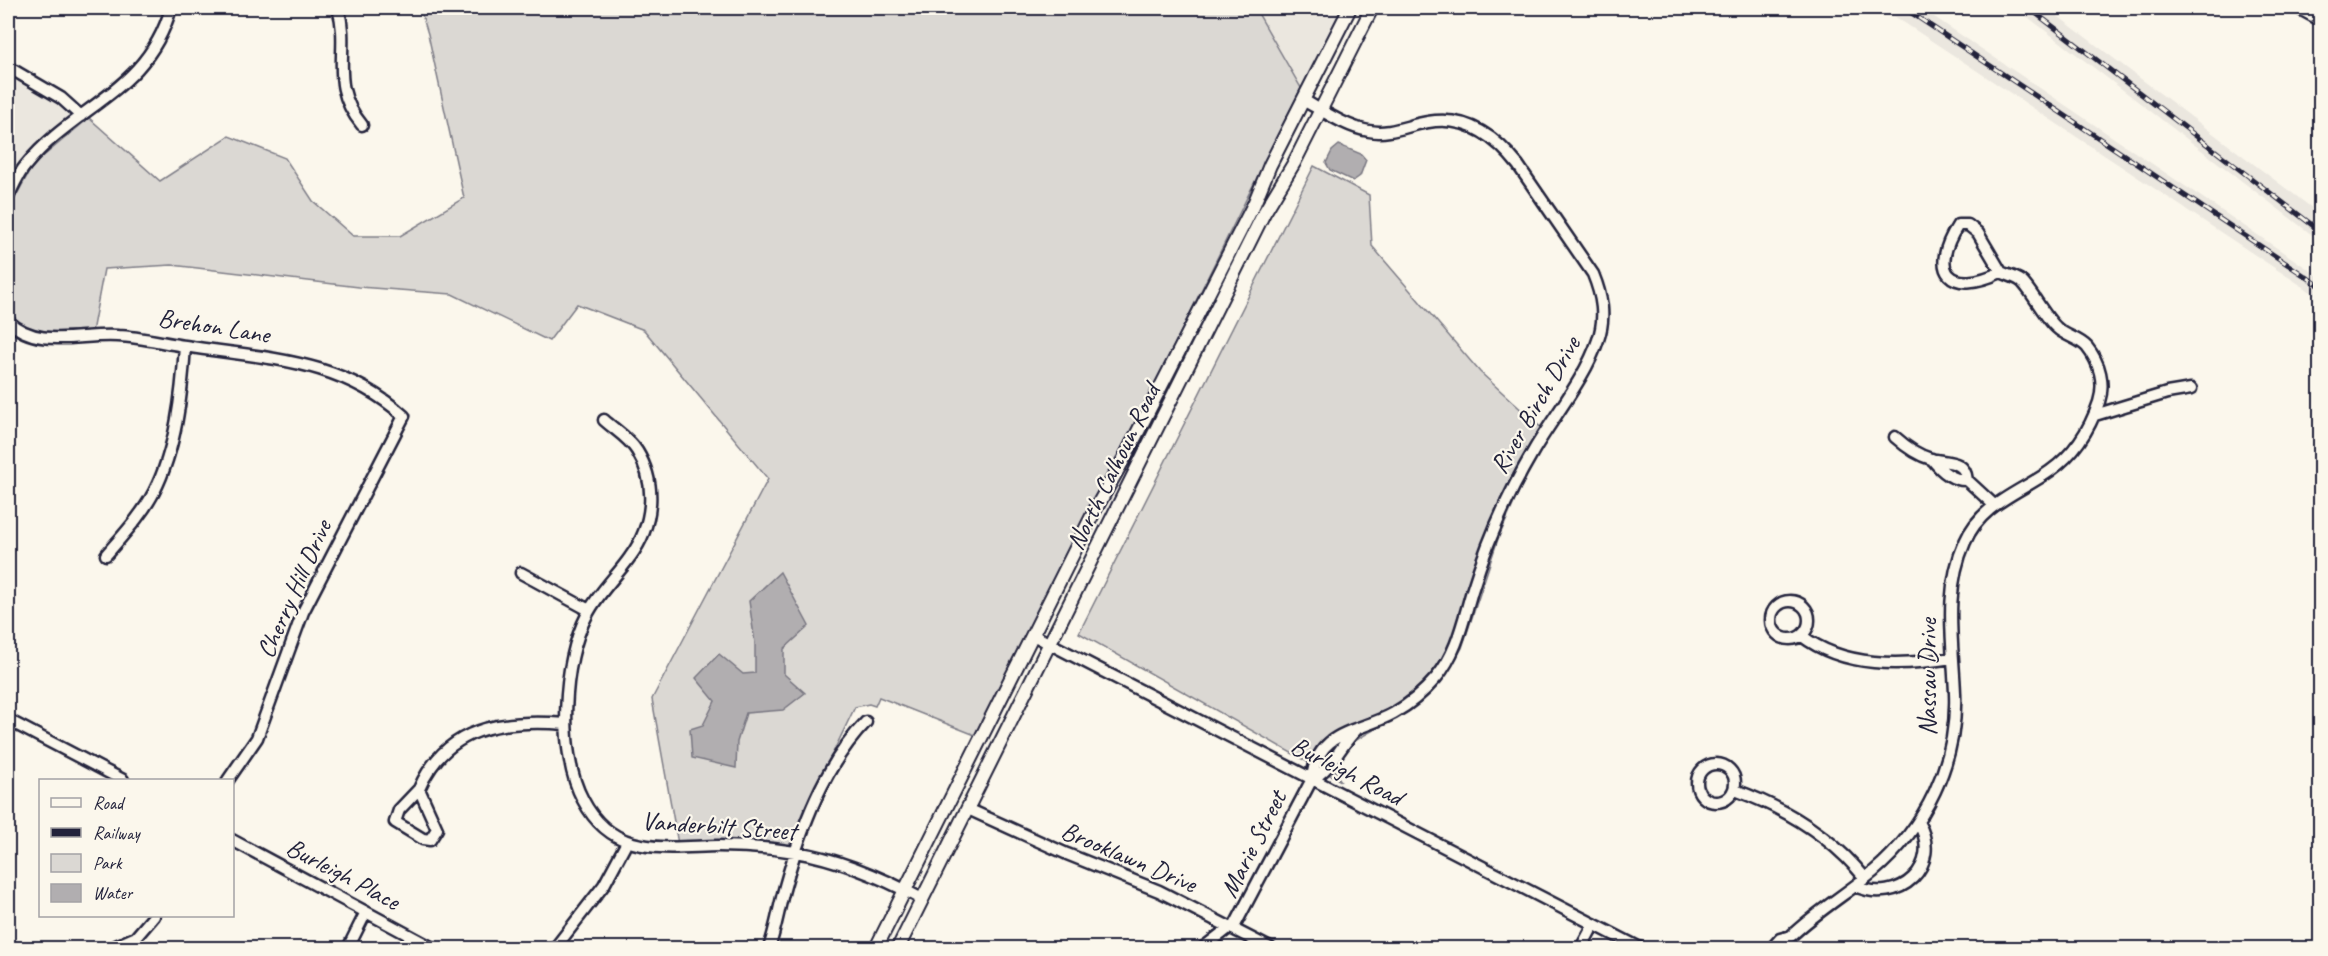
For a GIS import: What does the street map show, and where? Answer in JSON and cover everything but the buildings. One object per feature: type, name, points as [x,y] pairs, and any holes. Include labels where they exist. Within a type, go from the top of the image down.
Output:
[{"type":"main road","name":"North Calhoun Road","points":[[876,948],[1033,635],[1254,204],[1270,165],[1350,8]]},
{"type":"main road","name":"North Calhoun Road","points":[[898,948],[1244,255],[1372,8]]},
{"type":"street","points":[[8,197],[32,158],[134,75],[154,48],[171,8]]},
{"type":"street","points":[[338,8],[343,88],[347,104],[362,125]]},
{"type":"street","points":[[2298,8],[2320,20]]},
{"type":"street","points":[[8,67],[62,98],[81,116]]},
{"type":"street","name":"River Birch Drive","points":[[1303,100],[1368,131],[1390,132],[1442,120],[1469,125],[1487,133],[1506,149],[1577,250],[1593,274],[1603,307],[1602,323],[1593,352],[1528,460],[1500,515],[1472,590],[1460,634],[1443,670],[1407,705],[1335,737],[1314,762],[1312,778]]},
{"type":"street","points":[[1958,225],[1968,225],[1978,233],[2001,272],[1973,283],[1960,283],[1951,278],[1945,268],[1946,252],[1958,225]]},
{"type":"street","name":"Nassau Drive","points":[[1772,948],[1780,939],[1791,936],[1865,878],[1898,848],[1918,822],[1934,794],[1950,747],[1955,694],[1950,615],[1958,563],[1973,526],[1994,505],[2063,460],[2085,433],[2095,415],[2102,392],[2101,374],[2094,357],[2085,345],[2057,329],[2023,282],[2001,272]]},
{"type":"street","name":"Brehon Lane","points":[[9,327],[27,334],[48,338],[116,336],[314,365],[346,378],[404,416]]},
{"type":"street","points":[[106,555],[145,506],[165,467],[173,435],[185,346]]},
{"type":"street","points":[[2095,415],[2167,393],[2191,389]]},
{"type":"street","name":"Cherry Hill Drive","points":[[229,779],[256,738],[303,612],[404,416]]},
{"type":"street","name":"Vanderbilt Street","points":[[604,420],[636,450],[644,465],[650,503],[641,540],[589,610],[579,633],[569,672],[566,724],[576,787],[582,800],[606,828],[627,842],[652,848],[719,846],[795,852],[858,869],[922,899]]},
{"type":"street","points":[[1895,436],[1905,446],[1932,459],[1945,459],[1960,466],[1966,473],[1967,480],[1994,505]]},
{"type":"street","points":[[521,573],[589,610]]},
{"type":"street","name":"Burleigh Road","points":[[1033,635],[1640,948]]},
{"type":"street","points":[[1802,636],[1824,650],[1873,662],[1916,663],[1952,658]]},
{"type":"street","points":[[8,720],[121,779]]},
{"type":"street","points":[[769,948],[795,852],[824,784],[854,734],[866,723]]},
{"type":"street","points":[[418,789],[436,822],[437,829],[430,840],[402,829],[395,822],[399,810],[418,789],[439,754],[473,732],[502,726],[566,724]]},
{"type":"street","name":"Marie Street","points":[[1203,948],[1232,928],[1312,778]]},
{"type":"street","points":[[1735,790],[1759,799],[1804,823],[1846,858],[1865,878]]},
{"type":"street","name":"Brooklawn Drive","points":[[968,809],[1067,854],[1140,882],[1270,948]]},
{"type":"street","points":[[1855,886],[1874,893],[1885,892],[1909,881],[1919,870],[1927,846],[1925,834],[1918,822]]},
{"type":"street","name":"Burleigh Place","points":[[234,841],[433,948]]},
{"type":"street","points":[[555,948],[604,885],[627,842]]},
{"type":"street","points":[[348,948],[366,912]]},
{"type":"street","points":[[111,948],[136,937],[152,917]]},
{"type":"street","points":[[1581,948],[1594,924]]},
{"type":"street","name":"Nassau Drive","points":[[1786,948],[1791,936]]},
{"type":"shaded area","points":[[1255,8],[1342,8],[1301,88]]},
{"type":"shaded area","points":[[1882,8],[1921,8],[2320,277],[2320,298]]},
{"type":"shaded area","points":[[2016,8],[2047,8],[2320,214],[2320,241]]},
{"type":"shaded area","points":[[8,75],[60,105],[69,117],[23,160],[8,187]]},
{"type":"green space","points":[[420,8],[1255,8],[1301,88],[1121,453],[1091,503],[975,735],[879,697],[875,706],[869,704],[855,707],[795,838],[789,845],[678,844],[652,699],[768,479],[644,330],[577,304],[549,341],[452,294],[359,287],[172,265],[104,269],[92,332],[34,332],[8,317],[8,211],[33,165],[89,118],[160,181],[229,136],[285,158],[313,201],[353,236],[400,236],[464,198],[428,34]]},
{"type":"green space","points":[[1314,166],[1369,195],[1372,246],[1480,372],[1549,435],[1525,478],[1498,539],[1457,657],[1434,689],[1412,709],[1347,747],[1338,758],[1335,769],[1341,781],[1079,633]]},
{"type":"water","points":[[1339,145],[1361,154],[1366,160],[1360,176],[1353,181],[1330,170],[1326,163],[1332,151]]},
{"type":"water","points":[[780,572],[809,626],[784,649],[784,674],[805,693],[783,710],[746,713],[737,742],[736,768],[692,758],[690,729],[703,725],[715,701],[696,678],[719,654],[743,674],[755,673],[755,643],[749,601]]},
{"type":"railway","points":[[1904,8],[2320,286]]},
{"type":"railway","points":[[2029,8],[2320,231]]}]
